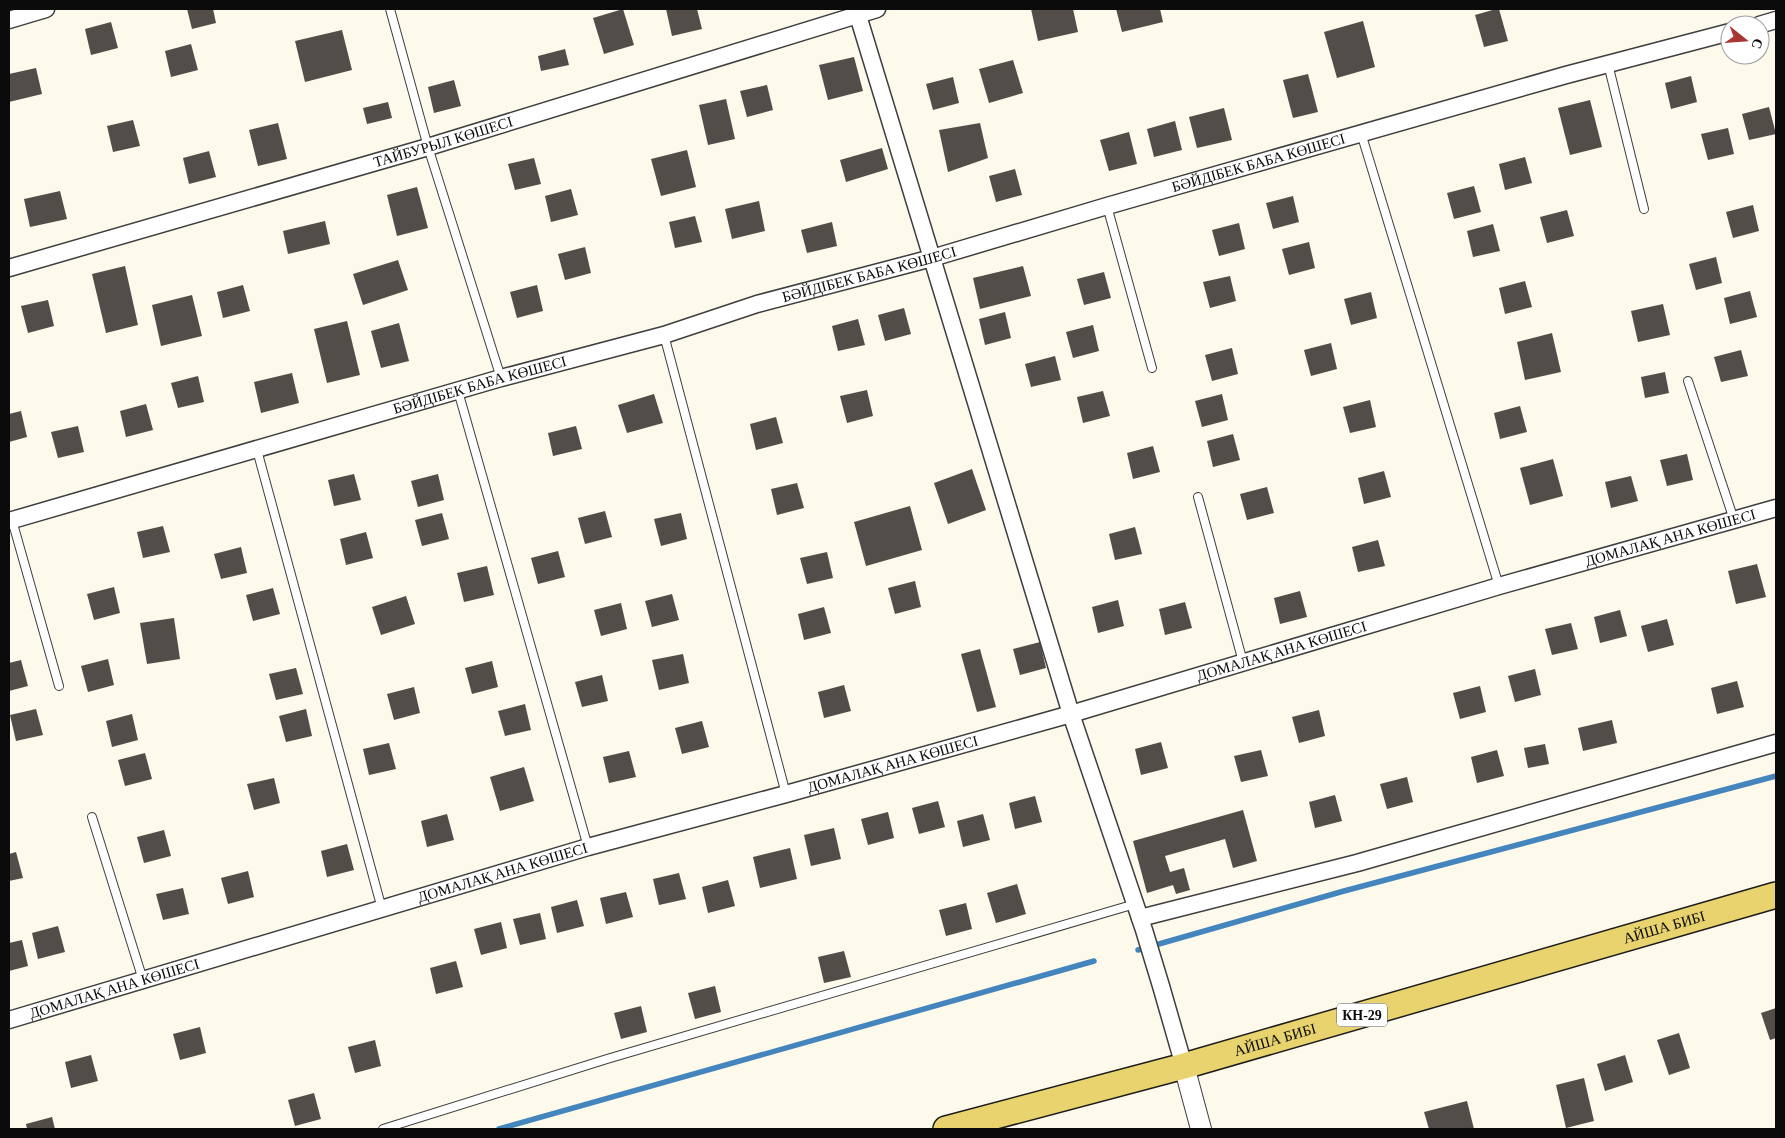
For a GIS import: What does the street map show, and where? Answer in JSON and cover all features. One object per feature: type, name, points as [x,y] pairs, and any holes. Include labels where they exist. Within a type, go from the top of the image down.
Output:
[{"type":"main road","name":"АЙША БИБІ","points":[[946,1129],[1184,1066],[1776,895]]},
{"type":"street","points":[[9,20],[46,9]]},
{"type":"street","name":"ТАЙБУРЫЛ КӨШЕСІ","points":[[9,268],[428,147],[857,11],[876,9]]},
{"type":"street","points":[[857,11],[1071,714],[1161,986],[1202,1129]]},
{"type":"street","name":"БӘЙДІБЕК БАБА КӨШЕСІ","points":[[10,521],[501,378],[664,335],[757,304],[932,258],[1361,133],[1720,35]]},
{"type":"street","name":"ДОМАЛАҚ АНА КӨШЕСІ","points":[[9,1020],[588,847],[1071,714],[1499,586],[1776,508]]},
{"type":"street","points":[[1139,918],[1357,863],[1776,743]]},
{"type":"lane","points":[[390,9],[428,147],[501,378]]},
{"type":"lane","points":[[1608,64],[1644,209]]},
{"type":"lane","points":[[1361,133],[1499,586]]},
{"type":"lane","points":[[1107,206],[1152,368]]},
{"type":"lane","points":[[664,335],[786,794]]},
{"type":"lane","points":[[1688,381],[1734,520]]},
{"type":"lane","points":[[458,391],[588,847]]},
{"type":"lane","points":[[257,450],[382,910]]},
{"type":"lane","points":[[1198,497],[1243,662]]},
{"type":"lane","points":[[10,521],[59,686]]},
{"type":"lane","points":[[92,816],[144,980]]},
{"type":"lane","points":[[383,1129],[607,1059],[1139,918]]},
{"type":"building","points":[[187,9],[213,9],[216,23],[192,29]]},
{"type":"building","points":[[623,9],[634,45],[604,54],[593,18]]},
{"type":"building","points":[[666,9],[697,9],[702,29],[672,36]]},
{"type":"building","points":[[1031,9],[1073,9],[1078,32],[1038,41]]},
{"type":"building","points":[[1116,9],[1160,9],[1163,22],[1122,32]]},
{"type":"building","points":[[1499,9],[1508,41],[1484,47],[1475,15]]},
{"type":"building","points":[[1363,21],[1375,67],[1337,78],[1324,32]]},
{"type":"building","points":[[111,22],[118,48],[91,55],[85,29]]},
{"type":"building","points":[[342,30],[352,70],[305,82],[295,41]]},
{"type":"building","points":[[191,44],[198,70],[171,77],[165,51]]},
{"type":"building","points":[[565,49],[569,65],[541,71],[538,56]]},
{"type":"building","points":[[854,57],[863,91],[828,100],[819,65]]},
{"type":"building","points":[[1013,60],[1023,93],[989,103],[979,69]]},
{"type":"building","points":[[36,68],[42,94],[9,102],[9,74]]},
{"type":"building","points":[[1308,74],[1318,112],[1293,118],[1283,80]]},
{"type":"building","points":[[1691,76],[1697,102],[1671,109],[1665,83]]},
{"type":"building","points":[[953,77],[959,103],[933,110],[926,84]]},
{"type":"building","points":[[454,80],[461,106],[434,113],[428,87]]},
{"type":"building","points":[[767,85],[773,110],[747,117],[740,91]]},
{"type":"building","points":[[726,99],[735,139],[708,145],[699,105]]},
{"type":"building","points":[[1590,100],[1602,147],[1570,155],[1558,108]]},
{"type":"building","points":[[388,102],[392,118],[367,124],[363,108]]},
{"type":"building","points":[[1769,107],[1776,134],[1749,140],[1742,114]]},
{"type":"building","points":[[1224,108],[1232,140],[1197,148],[1189,117]]},
{"type":"building","points":[[133,120],[140,146],[113,152],[107,126]]},
{"type":"building","points":[[1175,121],[1182,150],[1154,157],[1147,129]]},
{"type":"building","points":[[278,123],[287,159],[258,166],[249,130]]},
{"type":"building","points":[[980,123],[988,158],[948,172],[939,130]]},
{"type":"building","points":[[1728,128],[1734,154],[1708,160],[1701,134]]},
{"type":"building","points":[[1129,132],[1137,164],[1109,171],[1100,140]]},
{"type":"building","points":[[882,148],[888,169],[846,182],[840,160]]},
{"type":"building","points":[[687,150],[696,187],[661,196],[651,159]]},
{"type":"building","points":[[209,151],[216,177],[189,184],[183,158]]},
{"type":"building","points":[[1525,157],[1532,183],[1505,190],[1499,164]]},
{"type":"building","points":[[534,158],[541,184],[515,190],[508,164]]},
{"type":"building","points":[[1015,169],[1022,195],[996,202],[989,176]]},
{"type":"building","points":[[1474,186],[1481,212],[1454,219],[1447,193]]},
{"type":"building","points":[[417,187],[428,228],[397,236],[387,195]]},
{"type":"building","points":[[571,189],[578,215],[551,222],[545,196]]},
{"type":"building","points":[[60,191],[67,219],[30,227],[24,199]]},
{"type":"building","points":[[1293,196],[1299,222],[1273,229],[1266,203]]},
{"type":"building","points":[[759,201],[765,231],[732,239],[725,209]]},
{"type":"building","points":[[1753,205],[1759,231],[1733,238],[1726,212]]},
{"type":"building","points":[[1567,210],[1574,236],[1547,243],[1540,217]]},
{"type":"building","points":[[695,216],[702,242],[675,248],[669,222]]},
{"type":"building","points":[[325,221],[330,244],[288,254],[283,231]]},
{"type":"building","points":[[832,222],[837,246],[807,253],[801,230]]},
{"type":"building","points":[[1239,223],[1245,249],[1219,256],[1212,230]]},
{"type":"building","points":[[1493,224],[1500,251],[1473,257],[1467,231]]},
{"type":"building","points":[[1309,242],[1315,268],[1289,275],[1282,249]]},
{"type":"building","points":[[585,247],[591,273],[565,280],[558,254]]},
{"type":"building","points":[[1716,257],[1722,283],[1696,290],[1689,264]]},
{"type":"building","points":[[398,260],[408,290],[363,305],[353,274]]},
{"type":"building","points":[[125,266],[138,325],[106,333],[92,274]]},
{"type":"building","points":[[1023,266],[1031,296],[980,309],[973,278]]},
{"type":"building","points":[[1104,272],[1111,298],[1084,305],[1077,279]]},
{"type":"building","points":[[1230,276],[1236,301],[1210,308],[1203,282]]},
{"type":"building","points":[[1525,281],[1532,307],[1505,314],[1499,288]]},
{"type":"building","points":[[243,285],[250,311],[223,318],[217,292]]},
{"type":"building","points":[[537,285],[543,311],[517,318],[510,292]]},
{"type":"building","points":[[1750,291],[1757,317],[1730,324],[1724,298]]},
{"type":"building","points":[[1371,292],[1377,318],[1351,325],[1344,299]]},
{"type":"building","points":[[192,295],[202,336],[161,346],[152,305]]},
{"type":"building","points":[[48,300],[54,326],[28,333],[21,306]]},
{"type":"building","points":[[1663,304],[1670,335],[1638,342],[1631,311]]},
{"type":"building","points":[[904,308],[911,334],[885,341],[878,315]]},
{"type":"building","points":[[1005,312],[1011,338],[985,345],[979,319]]},
{"type":"building","points":[[858,319],[865,345],[838,351],[832,326]]},
{"type":"building","points":[[347,321],[360,375],[327,383],[314,329]]},
{"type":"building","points":[[399,323],[409,361],[381,368],[371,331]]},
{"type":"building","points":[[1093,325],[1099,351],[1073,358],[1066,332]]},
{"type":"building","points":[[1552,333],[1561,372],[1525,380],[1517,342]]},
{"type":"building","points":[[1331,343],[1337,369],[1311,376],[1304,350]]},
{"type":"building","points":[[1232,348],[1238,374],[1212,381],[1205,355]]},
{"type":"building","points":[[1741,350],[1748,376],[1721,382],[1714,357]]},
{"type":"building","points":[[1055,356],[1061,380],[1031,387],[1025,364]]},
{"type":"building","points":[[1665,372],[1669,393],[1645,398],[1641,377]]},
{"type":"building","points":[[292,373],[299,403],[261,413],[254,382]]},
{"type":"building","points":[[198,376],[204,402],[178,408],[171,383]]},
{"type":"building","points":[[867,390],[873,416],[847,423],[840,396]]},
{"type":"building","points":[[1103,391],[1110,416],[1083,423],[1077,397]]},
{"type":"building","points":[[654,394],[663,423],[627,433],[618,405]]},
{"type":"building","points":[[1222,394],[1228,420],[1202,427],[1195,401]]},
{"type":"building","points":[[1370,400],[1376,427],[1350,433],[1343,407]]},
{"type":"building","points":[[146,404],[153,430],[126,437],[120,411]]},
{"type":"building","points":[[1520,406],[1527,432],[1500,439],[1494,413]]},
{"type":"building","points":[[21,411],[27,437],[9,442],[9,414]]},
{"type":"building","points":[[776,417],[783,443],[756,450],[750,424]]},
{"type":"building","points":[[78,426],[84,452],[58,458],[51,432]]},
{"type":"building","points":[[576,426],[582,449],[553,456],[548,433]]},
{"type":"building","points":[[1233,434],[1240,460],[1213,467],[1207,441]]},
{"type":"building","points":[[1153,446],[1160,472],[1133,479],[1127,453]]},
{"type":"building","points":[[1687,454],[1693,480],[1667,486],[1660,460]]},
{"type":"building","points":[[1553,459],[1563,496],[1530,505],[1520,468]]},
{"type":"building","points":[[972,469],[986,510],[948,524],[934,483]]},
{"type":"building","points":[[1384,471],[1391,497],[1364,504],[1358,478]]},
{"type":"building","points":[[354,474],[361,500],[334,506],[328,480]]},
{"type":"building","points":[[438,474],[444,500],[418,507],[411,481]]},
{"type":"building","points":[[1631,476],[1638,501],[1611,508],[1605,482]]},
{"type":"building","points":[[797,483],[804,508],[777,515],[771,489]]},
{"type":"building","points":[[1267,487],[1274,513],[1247,520],[1240,494]]},
{"type":"building","points":[[910,506],[922,550],[866,566],[854,522]]},
{"type":"building","points":[[605,511],[612,537],[585,544],[578,518]]},
{"type":"building","points":[[442,513],[449,539],[422,546],[415,520]]},
{"type":"building","points":[[681,513],[687,539],[661,546],[654,519]]},
{"type":"building","points":[[163,526],[170,552],[143,558],[137,532]]},
{"type":"building","points":[[1135,527],[1142,554],[1115,560],[1109,534]]},
{"type":"building","points":[[366,532],[373,558],[346,565],[340,539]]},
{"type":"building","points":[[1378,540],[1385,566],[1358,572],[1352,547]]},
{"type":"building","points":[[241,547],[247,573],[221,579],[214,554]]},
{"type":"building","points":[[558,551],[565,577],[538,584],[531,558]]},
{"type":"building","points":[[827,552],[833,578],[807,584],[800,558]]},
{"type":"building","points":[[1757,564],[1766,597],[1736,604],[1728,571]]},
{"type":"building","points":[[487,566],[494,595],[464,602],[457,573]]},
{"type":"building","points":[[915,581],[921,607],[895,614],[888,588]]},
{"type":"building","points":[[114,587],[120,613],[94,620],[87,594]]},
{"type":"building","points":[[273,588],[280,614],[253,621],[246,595]]},
{"type":"building","points":[[1300,591],[1307,617],[1280,624],[1274,598]]},
{"type":"building","points":[[672,594],[679,620],[652,627],[645,601]]},
{"type":"building","points":[[406,596],[415,624],[381,635],[372,607]]},
{"type":"building","points":[[1118,600],[1124,626],[1098,633],[1092,607]]},
{"type":"building","points":[[1185,602],[1192,628],[1165,635],[1159,609]]},
{"type":"building","points":[[621,603],[627,629],[601,636],[594,610]]},
{"type":"building","points":[[824,607],[831,633],[804,640],[798,614]]},
{"type":"building","points":[[1620,610],[1627,636],[1600,643],[1594,617]]},
{"type":"building","points":[[174,618],[180,659],[147,664],[140,623]]},
{"type":"building","points":[[1667,619],[1674,645],[1648,652],[1641,626]]},
{"type":"building","points":[[1571,623],[1578,649],[1552,655],[1545,629]]},
{"type":"building","points":[[1040,642],[1046,668],[1020,675],[1013,649]]},
{"type":"building","points":[[980,649],[996,707],[977,712],[961,654]]},
{"type":"building","points":[[683,654],[689,683],[659,690],[652,660]]},
{"type":"building","points":[[108,659],[114,685],[88,692],[81,666]]},
{"type":"building","points":[[21,660],[28,686],[9,691],[9,663]]},
{"type":"building","points":[[492,661],[498,687],[472,694],[465,668]]},
{"type":"building","points":[[296,668],[303,694],[276,700],[269,674]]},
{"type":"building","points":[[1535,669],[1541,695],[1515,702],[1508,676]]},
{"type":"building","points":[[602,675],[608,701],[582,707],[575,682]]},
{"type":"building","points":[[1737,681],[1744,707],[1717,714],[1711,688]]},
{"type":"building","points":[[844,685],[851,711],[824,718],[818,692]]},
{"type":"building","points":[[1480,686],[1486,712],[1460,719],[1453,693]]},
{"type":"building","points":[[414,687],[420,713],[394,720],[387,694]]},
{"type":"building","points":[[525,704],[531,730],[505,736],[498,711]]},
{"type":"building","points":[[36,709],[43,735],[16,741],[10,715]]},
{"type":"building","points":[[306,709],[312,736],[286,742],[279,716]]},
{"type":"building","points":[[1319,710],[1325,736],[1299,743],[1292,717]]},
{"type":"building","points":[[132,714],[138,740],[112,747],[106,721]]},
{"type":"building","points":[[1612,720],[1617,743],[1583,751],[1578,728]]},
{"type":"building","points":[[702,721],[709,747],[682,754],[675,728]]},
{"type":"building","points":[[1161,742],[1168,768],[1141,775],[1135,749]]},
{"type":"building","points":[[389,743],[396,769],[369,775],[363,749]]},
{"type":"building","points":[[1545,744],[1549,764],[1528,768],[1524,748]]},
{"type":"building","points":[[1261,750],[1268,776],[1241,782],[1234,756]]},
{"type":"building","points":[[1497,750],[1504,776],[1477,783],[1471,757]]},
{"type":"building","points":[[629,751],[636,777],[609,783],[603,757]]},
{"type":"building","points":[[145,753],[152,779],[125,786],[118,760]]},
{"type":"building","points":[[524,767],[534,801],[500,811],[490,777]]},
{"type":"building","points":[[1407,777],[1413,802],[1387,809],[1380,784]]},
{"type":"building","points":[[274,778],[280,803],[254,810],[247,784]]},
{"type":"building","points":[[1335,795],[1342,821],[1315,828],[1309,802]]},
{"type":"building","points":[[1035,796],[1042,822],[1015,829],[1009,803]]},
{"type":"building","points":[[938,801],[945,827],[919,834],[912,808]]},
{"type":"building","points":[[1243,810],[1257,861],[1233,868],[1225,839],[1165,856],[1170,872],[1184,868],[1190,890],[1176,894],[1173,885],[1147,893],[1133,841]]},
{"type":"building","points":[[888,812],[894,838],[868,845],[861,819]]},
{"type":"building","points":[[447,814],[454,840],[427,847],[421,821]]},
{"type":"building","points":[[983,814],[990,840],[963,847],[957,821]]},
{"type":"building","points":[[834,828],[841,859],[811,866],[804,835]]},
{"type":"building","points":[[164,830],[171,856],[144,863],[137,837]]},
{"type":"building","points":[[347,844],[354,870],[327,877],[321,851]]},
{"type":"building","points":[[790,848],[797,879],[760,888],[753,857]]},
{"type":"building","points":[[16,852],[23,878],[9,881],[9,854]]},
{"type":"building","points":[[248,871],[254,897],[228,904],[221,878]]},
{"type":"building","points":[[679,873],[686,899],[659,905],[653,879]]},
{"type":"building","points":[[728,880],[735,906],[708,913],[702,887]]},
{"type":"building","points":[[1017,884],[1026,914],[996,923],[987,893]]},
{"type":"building","points":[[183,888],[189,914],[163,920],[156,894]]},
{"type":"building","points":[[626,892],[633,917],[606,924],[600,898]]},
{"type":"building","points":[[577,900],[584,926],[557,933],[551,907]]},
{"type":"building","points":[[966,903],[972,929],[946,936],[939,910]]},
{"type":"building","points":[[540,913],[546,939],[520,945],[513,919]]},
{"type":"building","points":[[501,922],[507,948],[481,955],[474,929]]},
{"type":"building","points":[[58,926],[65,952],[38,959],[32,933]]},
{"type":"building","points":[[22,940],[28,966],[9,971],[9,943]]},
{"type":"building","points":[[844,951],[851,977],[824,983],[818,957]]},
{"type":"building","points":[[456,961],[463,987],[436,994],[430,968]]},
{"type":"building","points":[[715,986],[721,1012],[695,1019],[688,993]]},
{"type":"building","points":[[641,1006],[647,1032],[621,1039],[614,1013]]},
{"type":"building","points":[[1776,1008],[1776,1038],[1770,1040],[1761,1013]]},
{"type":"building","points":[[200,1027],[206,1053],[180,1060],[173,1034]]},
{"type":"building","points":[[1679,1033],[1690,1068],[1669,1075],[1657,1040]]},
{"type":"building","points":[[375,1040],[381,1066],[355,1073],[348,1047]]},
{"type":"building","points":[[91,1055],[98,1081],[71,1088],[65,1062]]},
{"type":"building","points":[[1625,1055],[1633,1082],[1605,1091],[1597,1064]]},
{"type":"building","points":[[1584,1078],[1594,1121],[1566,1128],[1556,1085]]},
{"type":"building","points":[[314,1093],[321,1119],[295,1126],[288,1100]]},
{"type":"building","points":[[1467,1101],[1474,1129],[1429,1129],[1424,1112]]},
{"type":"building","points":[[52,1117],[55,1129],[27,1129],[26,1124]]},
{"type":"waterway","points":[[1138,950],[1344,891],[1776,776]]},
{"type":"waterway","points":[[499,1129],[1094,961]]}]
